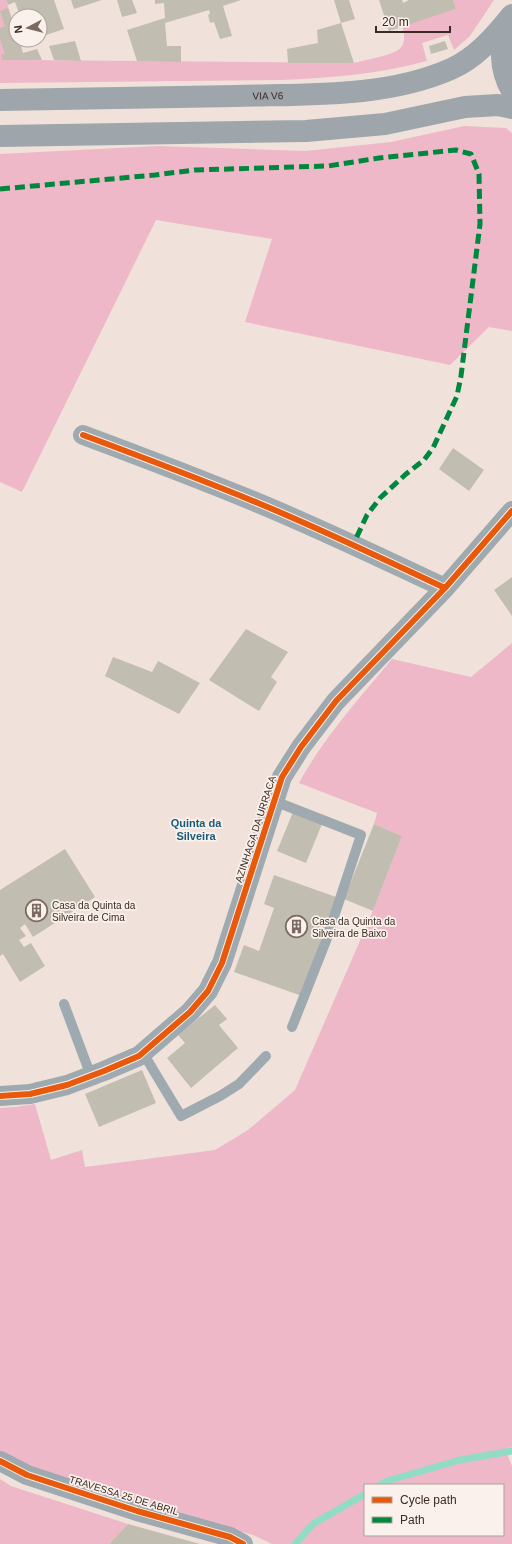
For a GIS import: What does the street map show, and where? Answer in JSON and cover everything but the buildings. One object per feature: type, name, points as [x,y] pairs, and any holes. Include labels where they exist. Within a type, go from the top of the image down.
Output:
[{"type":"main road","points":[[512,16],[504,35],[502,54],[505,75],[512,91]]},
{"type":"main road","name":"VIA V6","points":[[0,100],[301,95],[353,92],[395,86],[428,78],[452,69],[471,57],[483,47],[512,16]]},
{"type":"main road","points":[[0,136],[306,131],[385,124],[465,107],[498,105],[512,108]]},
{"type":"street","points":[[83,435],[173,468],[259,503],[445,588]]},
{"type":"street","name":"AZINHAGA DA URRACA","points":[[0,1096],[30,1094],[67,1085],[140,1056],[190,1012],[208,991],[222,963],[282,777],[301,747],[336,701],[445,588],[512,511]]},
{"type":"street","name":"TRAVESSA 25 DE ABRIL","points":[[0,1461],[27,1475],[137,1511],[230,1537],[243,1544]]},
{"type":"lane","points":[[274,801],[361,835],[326,941],[292,1027]]},
{"type":"lane","points":[[64,1004],[91,1076]]},
{"type":"lane","points":[[143,1053],[181,1116],[220,1096],[239,1084],[266,1056]]},
{"type":"shaded area","points":[[0,0],[6,0],[8,8],[8,48],[21,48],[25,60],[354,63],[396,51],[403,45],[404,34],[402,26],[456,9],[453,0],[494,0],[470,36],[454,50],[448,35],[422,43],[427,61],[391,69],[337,77],[281,80],[0,83]]},
{"type":"shaded area","points":[[464,126],[506,128],[512,133],[512,331],[489,327],[450,365],[245,322],[272,239],[156,220],[22,492],[0,482],[0,154],[158,146],[305,151],[391,142]]},
{"type":"shaded area","points":[[512,643],[512,1447],[505,1449],[512,1466],[512,1544],[272,1544],[253,1535],[72,1486],[0,1451],[0,1108],[35,1104],[51,1160],[82,1150],[85,1167],[215,1150],[248,1130],[295,1090],[373,911],[402,836],[374,824],[377,813],[299,783],[319,750],[331,734],[392,659],[471,677]]},
{"type":"shaded area","points":[[0,1479],[11,1486],[128,1524],[109,1544],[0,1544]]},
{"type":"waterway","points":[[382,1484],[387,1481],[460,1460],[512,1451]]},
{"type":"waterway","points":[[295,1544],[313,1524],[364,1495]]},
{"type":"marked path","points":[[0,189],[195,170],[328,166],[379,158],[456,150],[471,154],[479,174],[480,224],[461,376],[457,396],[433,448],[424,460],[380,498],[367,515],[353,545]]},
{"type":"cycle path","points":[[83,435],[282,513],[445,588]]},
{"type":"cycle path","points":[[0,1096],[30,1094],[67,1085],[139,1056],[190,1012],[208,991],[222,963],[282,777],[301,747],[336,701],[445,588],[512,511]]},
{"type":"cycle path","points":[[0,1461],[27,1475],[137,1511],[230,1537],[243,1544]]},
{"type":"place","name":"Casa da Quinta da Silveira de Cima","points":[[37,911]]},
{"type":"place","name":"Casa da Quinta da Silveira de Baixo","points":[[297,927]]},
{"type":"district","name":"Quinta da Silveira","points":[[196,829]]}]
